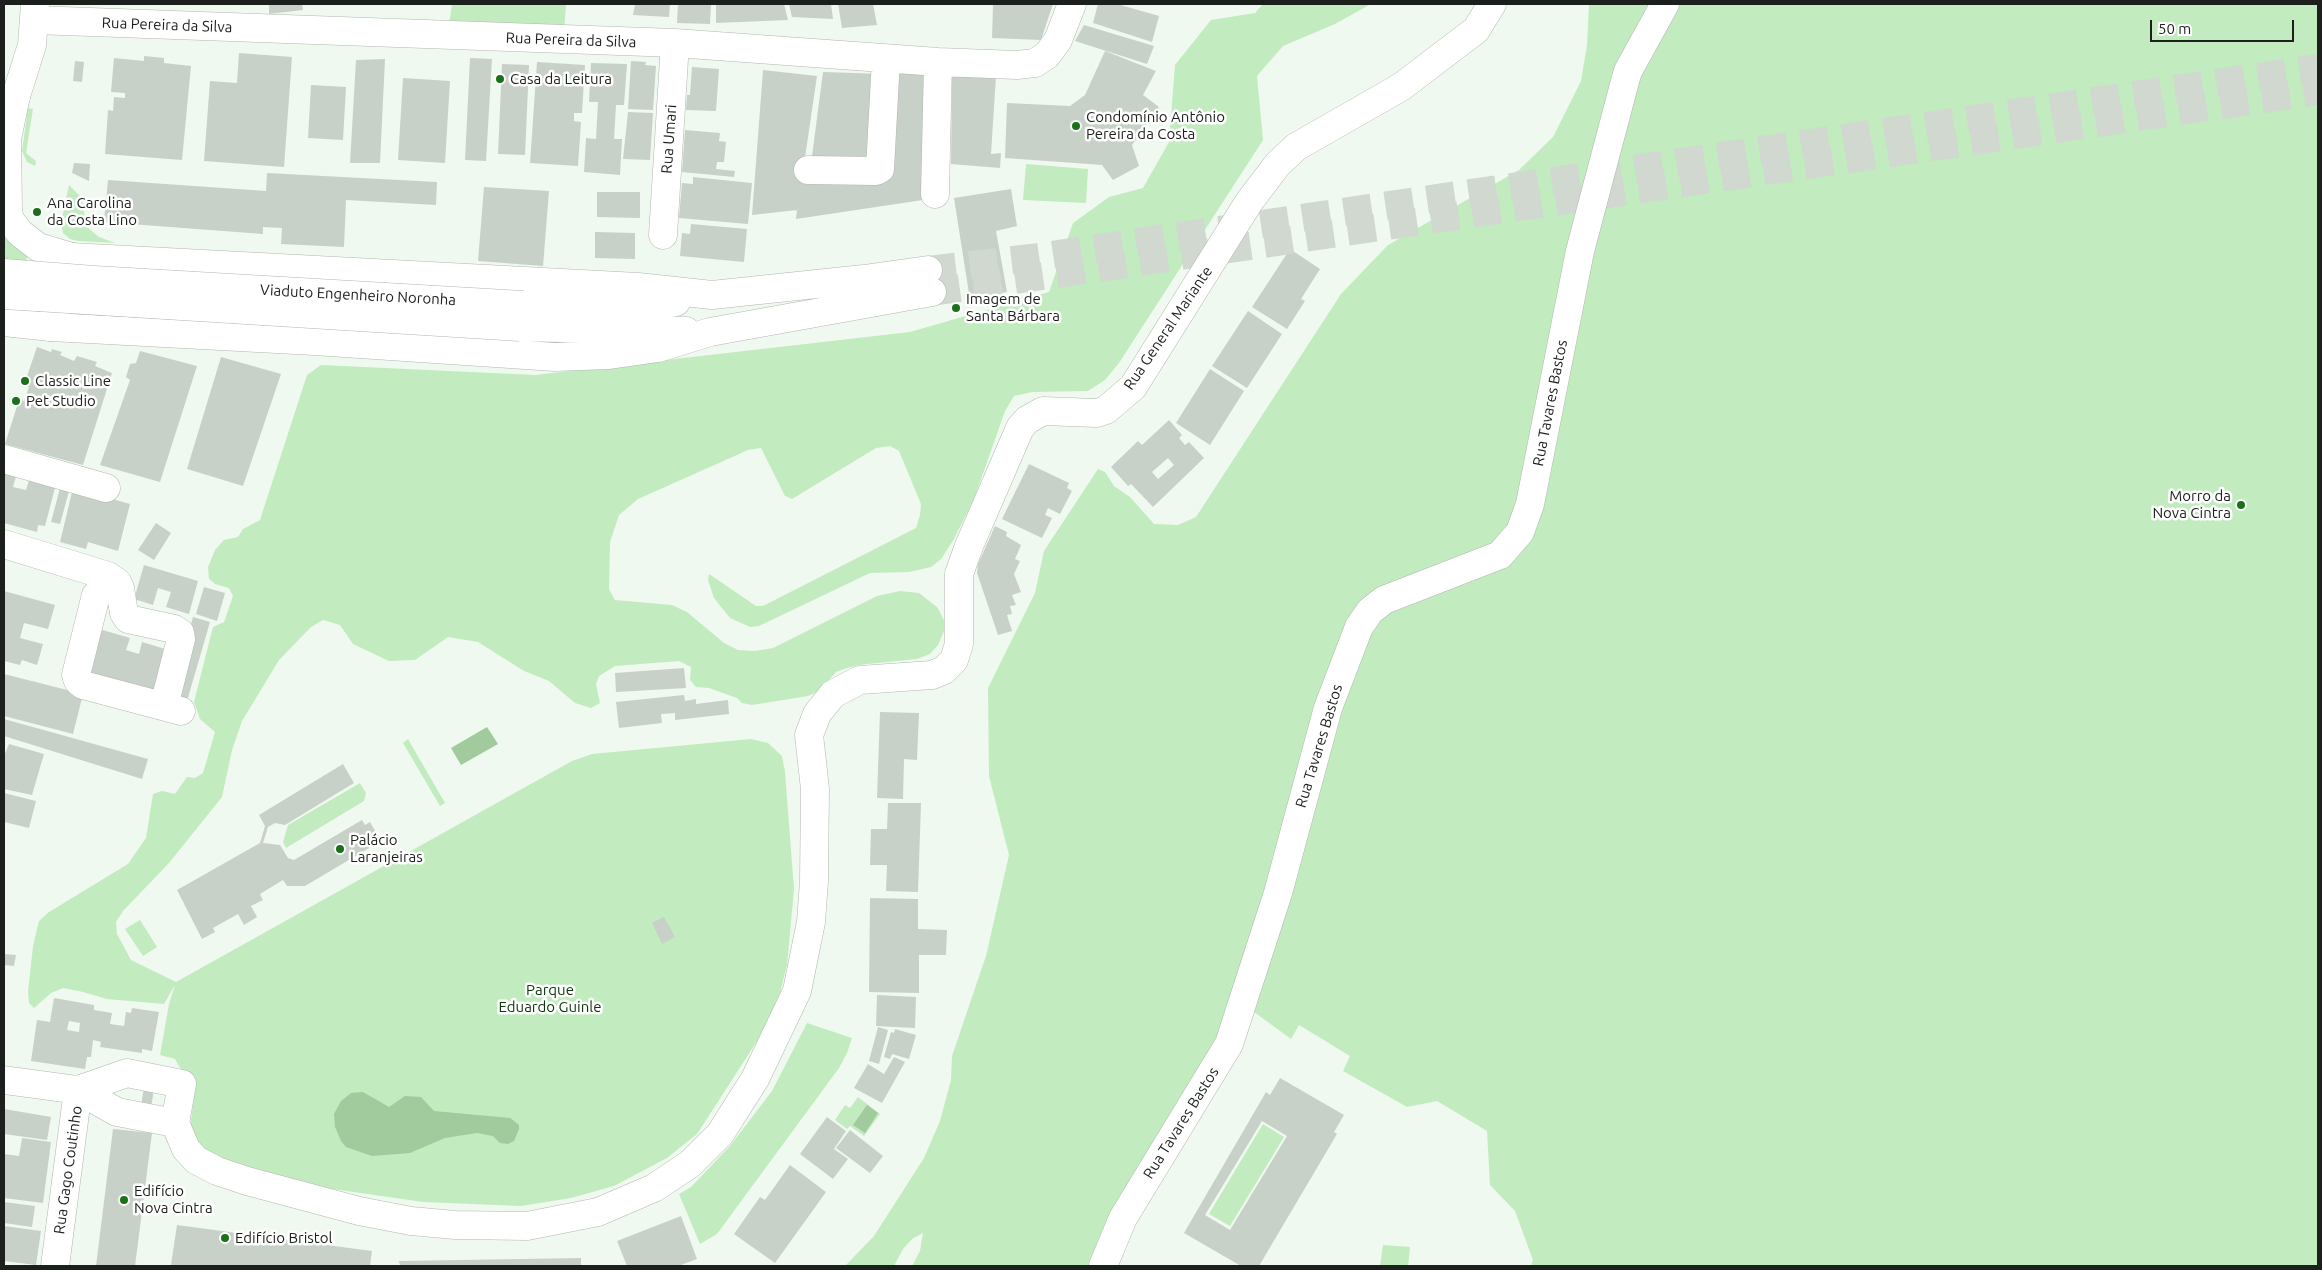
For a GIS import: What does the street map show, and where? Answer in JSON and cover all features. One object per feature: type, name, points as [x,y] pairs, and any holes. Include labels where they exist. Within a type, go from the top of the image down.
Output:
[{"type":"street","name":"Rua Pereira da Silva","points":[[35,12],[675,43],[938,62],[1035,63],[1047,55],[1058,40],[1072,4]]},
{"type":"street","name":"Rua General Mariante","points":[[175,1123],[186,1149],[196,1160],[217,1171],[359,1211],[411,1221],[527,1226],[598,1212],[654,1188],[690,1164],[720,1134],[756,1079],[797,991],[810,922],[814,881],[815,789],[809,735],[817,714],[833,694],[860,680],[932,675],[944,670],[954,660],[959,644],[959,574],[968,546],[1020,428],[1026,420],[1043,411],[1097,413],[1106,410],[1133,387],[1249,202],[1277,165],[1296,147],[1401,87],[1476,30],[1492,4]]},
{"type":"street","name":"Rua Tavares Bastos","points":[[1103,1266],[1123,1218],[1229,1044],[1278,893],[1328,708],[1359,627],[1370,611],[1384,600],[1500,555],[1520,532],[1530,504],[1580,251],[1624,85],[1628,71],[1665,4]]},
{"type":"street","points":[[4,322],[314,340],[555,357],[609,355],[658,348],[710,332],[930,281],[864,279],[712,295],[638,288],[71,257],[38,247],[20,234],[10,220],[8,211],[7,139],[16,96],[32,45],[35,12]]},
{"type":"street","name":"Rua Umari","points":[[663,235],[675,43]]},
{"type":"street","points":[[808,170],[876,171],[880,169],[886,59]]},
{"type":"street","points":[[935,194],[938,62]]},
{"type":"street","points":[[4,120],[16,96]]},
{"type":"street","points":[[51,326],[71,257]]},
{"type":"street","name":"Viaduto Engenheiro Noronha","points":[[4,273],[710,332]]},
{"type":"street","name":"Viaduto Engenheiro Noronha","points":[[4,295],[521,316],[664,305],[712,295]]},
{"type":"street","points":[[4,459],[106,488]]},
{"type":"street","points":[[4,544],[108,576],[117,582],[120,588],[124,613],[128,619],[174,629],[180,633],[181,640],[172,708],[78,681],[76,674],[96,595]]},
{"type":"street","points":[[127,1074],[182,1084],[175,1123],[117,1112],[78,1090],[127,1074]]},
{"type":"street","name":"Rua Gago Coutinho","points":[[4,1080],[78,1090],[55,1266]]},
{"type":"green space","points":[[452,4],[566,4],[564,34],[448,31]]},
{"type":"green space","name":"Parque Eduardo Guinle","points":[[1263,4],[1371,4],[1335,24],[1283,46],[1257,76],[1263,140],[1119,363],[1105,380],[1088,391],[1033,392],[1014,396],[1005,411],[974,499],[954,539],[941,559],[931,567],[909,572],[870,573],[759,626],[750,627],[730,618],[714,598],[708,580],[709,574],[756,606],[763,606],[916,528],[921,504],[899,451],[890,446],[876,448],[792,499],[785,496],[761,448],[748,450],[638,499],[619,515],[610,542],[609,589],[615,600],[672,605],[687,612],[724,643],[738,650],[755,651],[773,648],[877,596],[900,591],[919,593],[937,607],[944,620],[944,631],[938,645],[930,654],[917,659],[858,665],[844,669],[836,672],[819,691],[808,696],[752,705],[742,703],[737,698],[709,688],[696,687],[690,680],[691,667],[679,661],[615,666],[599,676],[596,684],[600,703],[591,708],[575,703],[549,681],[524,671],[478,642],[448,637],[415,660],[389,661],[353,644],[340,625],[323,620],[311,627],[279,660],[242,721],[232,750],[222,797],[169,863],[123,911],[116,922],[117,934],[131,960],[176,982],[572,761],[592,754],[751,739],[768,743],[782,756],[785,772],[794,889],[787,965],[780,993],[763,1032],[697,1134],[667,1158],[614,1186],[571,1198],[521,1206],[423,1202],[326,1188],[255,1174],[205,1156],[189,1135],[196,1081],[185,1077],[175,1059],[160,1055],[169,1004],[175,985],[164,1004],[107,999],[63,988],[51,993],[34,1008],[29,1003],[28,992],[33,946],[39,921],[49,912],[128,864],[146,838],[153,794],[162,791],[175,794],[187,777],[195,778],[203,773],[215,732],[200,719],[194,702],[213,627],[224,622],[233,596],[229,588],[215,584],[209,579],[208,567],[215,550],[224,540],[238,537],[243,529],[260,520],[307,375],[321,365],[535,375],[910,332],[1049,292],[1073,223],[1109,197],[1143,188],[1169,142],[1175,65],[1211,20],[1255,13]]},
{"type":"green space","points":[[1589,4],[2318,4],[2318,1266],[1531,1266],[1533,1260],[1515,1211],[1490,1185],[1487,1131],[1437,1101],[1407,1107],[1343,1071],[1350,1056],[1299,1025],[1291,1039],[1254,1012],[1238,1006],[1096,1260],[1088,1266],[912,1266],[920,1251],[923,1233],[912,1239],[903,1249],[894,1266],[845,1266],[874,1236],[924,1158],[940,1121],[951,1080],[952,1056],[986,956],[1009,855],[989,776],[988,688],[1035,593],[1044,551],[1098,469],[1105,472],[1114,486],[1130,497],[1154,524],[1178,525],[1196,517],[1341,294],[1388,245],[1519,170],[1553,137],[1581,81],[1587,45]]},
{"type":"green space","points":[[28,108],[33,109],[26,153],[36,161],[35,166],[27,162],[22,151]]},
{"type":"green space","points":[[1026,164],[1088,169],[1086,203],[1023,200]]},
{"type":"green space","points":[[69,185],[82,198],[86,226],[99,237],[115,243],[78,241],[70,239],[63,233],[61,223]]},
{"type":"green space","points":[[4,228],[28,256],[23,267],[4,282]]},
{"type":"green space","points":[[408,739],[445,803],[440,806],[403,743]]},
{"type":"green space","points":[[360,783],[366,793],[364,801],[286,848],[283,842],[288,825]]},
{"type":"green space","points":[[140,920],[157,947],[143,956],[125,929]]},
{"type":"green space","points":[[807,1023],[852,1038],[847,1053],[839,1068],[717,1234],[700,1244],[679,1194],[691,1187],[730,1146],[772,1091]]},
{"type":"green space","points":[[858,1097],[880,1114],[864,1136],[850,1126],[847,1129],[835,1120],[845,1105],[850,1108]]},
{"type":"green space","points":[[1263,1124],[1284,1137],[1230,1226],[1209,1214]]},
{"type":"green space","points":[[1383,1245],[1410,1247],[1408,1266],[1380,1266]]},
{"type":"shaded area","points":[[487,727],[498,744],[461,765],[451,748]]},
{"type":"shaded area","points":[[363,1092],[389,1107],[405,1096],[421,1097],[434,1111],[510,1118],[519,1125],[519,1129],[514,1141],[508,1144],[500,1143],[493,1136],[477,1133],[445,1138],[410,1153],[372,1156],[346,1147],[335,1127],[334,1114],[341,1101],[351,1093]]},
{"type":"shaded area","points":[[867,1105],[878,1113],[865,1133],[853,1125]]},
{"type":"building","points":[[269,4],[302,4],[303,10],[269,14]]},
{"type":"building","points":[[635,4],[670,4],[669,17],[633,15]]},
{"type":"building","points":[[678,4],[711,4],[710,24],[677,23]]},
{"type":"building","points":[[716,4],[784,4],[788,20],[716,23]]},
{"type":"building","points":[[789,4],[831,4],[833,19],[792,17]]},
{"type":"building","points":[[838,4],[873,4],[877,25],[842,28]]},
{"type":"building","points":[[993,4],[1053,4],[1041,40],[992,38]]},
{"type":"building","points":[[1098,4],[1117,4],[1159,16],[1152,42],[1093,23]]},
{"type":"building","points":[[1084,25],[1154,46],[1147,64],[1075,41]]},
{"type":"building","name":"Condomínio Antônio Pereira da Costa","points":[[1105,51],[1156,71],[1143,95],[1159,107],[1132,145],[1139,166],[1113,180],[1102,165],[1005,158],[1007,103],[1070,106],[1085,95]]},
{"type":"building","points":[[239,53],[292,57],[284,167],[204,161],[210,81],[237,83]]},
{"type":"building","points":[[144,56],[164,58],[164,63],[191,66],[182,160],[105,154],[108,110],[113,111],[114,97],[125,98],[125,93],[111,92],[114,58],[144,61]]},
{"type":"building","points":[[470,58],[492,59],[486,161],[465,160]]},
{"type":"building","points":[[385,59],[380,163],[350,163],[356,60]]},
{"type":"building","points":[[75,61],[84,62],[82,82],[73,81]]},
{"type":"building","points":[[631,61],[646,62],[645,65],[656,66],[653,110],[628,109]]},
{"type":"building","points":[[537,62],[585,65],[582,113],[574,113],[574,121],[581,122],[578,166],[530,163]]},
{"type":"building","points":[[591,63],[627,64],[624,105],[616,105],[614,139],[622,139],[620,175],[584,172],[586,138],[596,139],[598,102],[589,102]]},
{"type":"building","points":[[502,64],[529,65],[525,155],[498,154]]},
{"type":"building","points":[[692,67],[719,69],[716,111],[686,110],[687,95],[690,95]]},
{"type":"building","points":[[886,69],[927,69],[923,200],[796,219],[797,210],[752,215],[763,70],[817,76],[802,178],[884,176]]},
{"type":"building","points":[[823,72],[883,74],[879,167],[811,164]]},
{"type":"building","points":[[952,73],[996,76],[991,154],[1001,153],[1000,168],[951,164]]},
{"type":"building","points":[[403,78],[450,81],[445,163],[398,160]]},
{"type":"building","points":[[311,85],[346,87],[343,140],[308,138]]},
{"type":"building","points":[[628,112],[653,113],[650,160],[623,159]]},
{"type":"building","points":[[685,130],[720,133],[719,141],[726,142],[724,162],[717,162],[716,169],[735,171],[734,177],[682,172]]},
{"type":"building","points":[[74,163],[90,164],[89,181],[72,173]]},
{"type":"building","points":[[267,173],[437,182],[436,205],[346,200],[344,247],[281,244],[282,228],[263,227],[263,234],[104,222],[108,180],[266,191]]},
{"type":"building","points":[[693,177],[752,183],[748,224],[679,218],[682,183],[693,184]]},
{"type":"building","points":[[484,187],[549,191],[543,266],[478,261]]},
{"type":"building","points":[[1011,189],[1017,226],[996,231],[1007,292],[970,300],[954,198]]},
{"type":"building","points":[[597,192],[640,192],[640,218],[597,217]]},
{"type":"building","points":[[691,224],[747,229],[744,262],[680,256],[682,233],[690,234]]},
{"type":"building","points":[[595,232],[635,233],[635,259],[595,258]]},
{"type":"building","points":[[1290,249],[1320,269],[1301,299],[1305,301],[1287,329],[1252,307]]},
{"type":"building","points":[[1248,311],[1282,334],[1247,388],[1212,366]]},
{"type":"building","points":[[37,347],[51,352],[52,349],[62,352],[60,355],[74,361],[77,356],[97,362],[95,366],[112,373],[83,465],[5,444],[19,400],[24,401],[29,387],[24,385]]},
{"type":"building","points":[[140,351],[197,366],[160,482],[100,465],[130,380],[126,377],[130,364],[136,363]]},
{"type":"building","points":[[221,357],[281,374],[243,486],[187,469]]},
{"type":"building","points":[[1210,369],[1244,391],[1210,445],[1176,423]]},
{"type":"building","points":[[1169,420],[1182,435],[1179,438],[1185,445],[1189,442],[1204,458],[1153,507],[1131,484],[1128,486],[1111,467],[1138,441],[1142,445]],"holes":[[[1168,458],[1174,465],[1158,479],[1152,472]]]},
{"type":"building","points":[[1029,464],[1069,483],[1067,488],[1072,491],[1060,514],[1048,508],[1045,515],[1052,518],[1042,538],[1002,519]]},
{"type":"building","points":[[4,470],[17,473],[13,487],[26,490],[30,477],[56,484],[45,526],[38,525],[37,532],[4,523]]},
{"type":"building","points":[[60,488],[69,491],[60,524],[51,522]]},
{"type":"building","points":[[73,488],[130,504],[118,551],[88,542],[86,549],[60,542]]},
{"type":"building","points":[[156,523],[171,533],[154,560],[138,550]]},
{"type":"building","points":[[995,526],[1007,532],[1006,536],[1021,545],[1015,559],[1020,561],[1014,574],[1021,592],[1012,595],[1016,605],[1010,606],[1012,614],[1007,615],[1012,631],[998,635],[977,573],[978,564]]},
{"type":"building","points":[[144,565],[198,581],[189,614],[166,607],[171,592],[158,588],[153,605],[134,599]]},
{"type":"building","points":[[204,587],[225,593],[217,621],[196,614]]},
{"type":"building","points":[[4,591],[55,605],[48,629],[24,623],[20,638],[43,644],[37,665],[22,660],[20,665],[4,661]]},
{"type":"building","points":[[193,617],[210,622],[187,701],[171,696]]},
{"type":"building","points":[[99,629],[130,638],[126,650],[139,654],[142,642],[172,651],[158,699],[85,678]]},
{"type":"building","points":[[684,668],[686,688],[616,692],[615,673]]},
{"type":"building","points":[[4,674],[83,694],[73,734],[4,716]]},
{"type":"building","points":[[684,695],[685,701],[696,699],[696,704],[728,700],[729,714],[675,720],[675,713],[661,714],[662,723],[619,728],[616,702]]},
{"type":"building","points":[[880,712],[919,713],[917,760],[904,759],[903,799],[877,798]]},
{"type":"building","points":[[4,719],[148,759],[142,779],[4,736]]},
{"type":"building","points":[[9,744],[44,754],[32,795],[4,789],[4,756]]},
{"type":"building","name":"Palácio Laranjeiras","points":[[343,764],[354,783],[285,825],[275,823],[268,827],[263,843],[280,845],[288,858],[294,860],[362,820],[365,825],[370,822],[381,841],[305,886],[287,886],[283,880],[260,894],[263,900],[251,906],[257,917],[244,925],[238,914],[213,928],[215,932],[202,939],[177,890],[260,843],[265,826],[259,815]]},
{"type":"building","points":[[4,793],[36,801],[29,828],[4,822]]},
{"type":"building","points":[[888,803],[921,803],[918,892],[886,891],[887,865],[870,865],[871,829],[887,829]]},
{"type":"building","points":[[870,898],[918,899],[918,929],[947,930],[946,955],[919,955],[919,993],[869,992]]},
{"type":"building","points":[[664,917],[675,937],[662,944],[652,923]]},
{"type":"building","points":[[4,954],[16,955],[14,966],[4,965]]},
{"type":"building","points":[[877,995],[916,997],[915,1028],[876,1026]]},
{"type":"building","points":[[54,998],[94,1005],[94,1010],[112,1013],[110,1024],[124,1026],[126,1012],[131,1013],[132,1008],[159,1012],[152,1051],[142,1049],[142,1053],[100,1047],[101,1042],[93,1040],[91,1057],[87,1057],[85,1069],[31,1061],[37,1020],[50,1022]],"holes":[[[69,1021],[80,1023],[79,1032],[67,1030]]]},
{"type":"building","points":[[878,1027],[888,1030],[879,1064],[869,1061]]},
{"type":"building","points":[[895,1029],[916,1035],[909,1059],[892,1054],[890,1059],[884,1057],[891,1032],[894,1033]]},
{"type":"building","points":[[894,1057],[905,1062],[882,1103],[854,1088],[868,1064],[884,1074]]},
{"type":"building","points":[[1280,1078],[1344,1115],[1334,1132],[1337,1134],[1259,1266],[1241,1266],[1184,1233],[1266,1092],[1270,1095]],"holes":[[[1262,1121],[1287,1136],[1230,1230],[1205,1215]]]},
{"type":"building","points":[[145,1081],[155,1083],[150,1114],[140,1112]]},
{"type":"building","points":[[4,1109],[51,1117],[47,1140],[4,1134]]},
{"type":"building","points":[[827,1117],[846,1131],[834,1149],[848,1159],[833,1179],[800,1154]]},
{"type":"building","name":"Edifício Nova Cintra","points":[[113,1129],[152,1133],[135,1266],[96,1266]]},
{"type":"building","points":[[850,1130],[883,1156],[870,1173],[836,1148]]},
{"type":"building","points":[[22,1138],[51,1142],[43,1203],[4,1198],[4,1154],[19,1156]]},
{"type":"building","points":[[790,1165],[826,1192],[775,1263],[734,1234],[760,1197],[765,1200]]},
{"type":"building","points":[[4,1202],[35,1206],[32,1227],[4,1223]]},
{"type":"building","points":[[681,1216],[697,1259],[678,1266],[627,1266],[617,1241]]},
{"type":"building","name":"Edifício Bristol","points":[[177,1225],[372,1251],[370,1266],[171,1265]]},
{"type":"building","points":[[4,1226],[41,1231],[36,1265],[4,1261]]},
{"type":"building","points":[[581,1258],[581,1266],[400,1266],[399,1261]]},
{"type":"tunnel","points":[[928,270],[1031,258],[2318,68]]},
{"type":"tunnel","points":[[932,292],[2318,91]]},
{"type":"place","name":"Casa da Leitura","points":[[500,79]]},
{"type":"place","name":"Condomínio Antônio Pereira da Costa","points":[[1076,126]]},
{"type":"place","name":"Ana Carolina da Costa Lino","points":[[37,212]]},
{"type":"place","name":"Imagem de Santa Bárbara","points":[[956,308]]},
{"type":"place","name":"Classic Line","points":[[25,381]]},
{"type":"place","name":"Pet Studio","points":[[16,401]]},
{"type":"place","name":"Morro da Nova Cintra","points":[[2241,505]]},
{"type":"place","name":"Palácio Laranjeiras","points":[[340,849]]},
{"type":"place","name":"Edifício Nova Cintra","points":[[124,1200]]},
{"type":"place","name":"Edifício Bristol","points":[[225,1238]]}]
